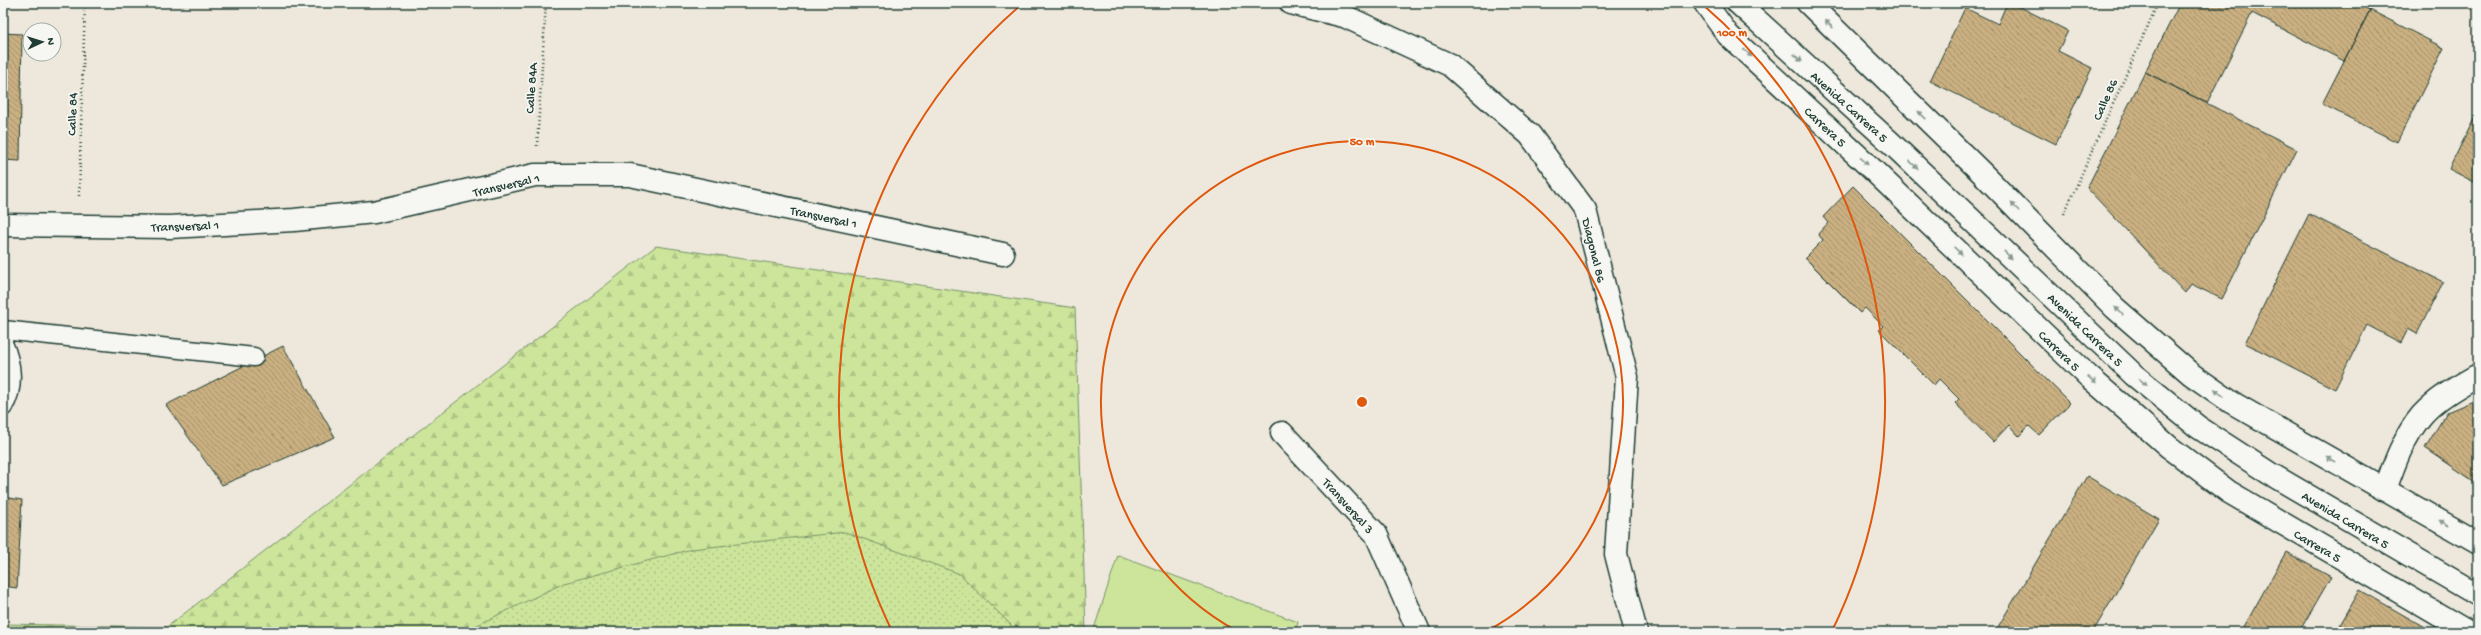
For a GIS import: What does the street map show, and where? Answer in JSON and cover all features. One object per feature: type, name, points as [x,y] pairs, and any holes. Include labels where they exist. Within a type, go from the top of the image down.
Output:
[{"type":"street","name":"Diagonal 86","points":[[1291,3],[1344,16],[1450,64],[1530,135],[1585,210],[1627,377],[1616,554],[1636,632]]},
{"type":"street","name":"Carrera 5","points":[[1704,3],[1728,35],[1890,186],[2088,376],[2169,447],[2229,492],[2468,632]]},
{"type":"street","name":"Avenida Carrera 5","points":[[1738,3],[1890,142],[2134,375],[2198,427],[2269,474],[2478,595]]},
{"type":"street","points":[[1808,3],[2151,341],[2191,374],[2231,402],[2478,543]]},
{"type":"street","name":"Transversal 1","points":[[3,225],[170,227],[294,220],[374,212],[535,175],[630,175],[1003,254]]},
{"type":"street","points":[[2385,490],[2398,453],[2422,414],[2451,391],[2478,375]]},
{"type":"street","name":"Transversal 3","points":[[1282,433],[1376,534],[1419,632]]},
{"type":"lane","points":[[3,330],[254,357]]},
{"type":"lane","points":[[3,343],[9,358],[11,385],[3,407]]},
{"type":"path","name":"Calle 84","points":[[78,226],[85,3]]},
{"type":"path","name":"Calle 84A","points":[[535,175],[546,3]]},
{"type":"path","name":"Calle 86","points":[[2068,204],[2158,3]]},
{"type":"green space","points":[[656,246],[1075,308],[1086,632],[3,632],[3,624],[167,627]]},
{"type":"green space","points":[[845,532],[960,574],[1018,632],[463,632],[564,583],[692,549]]},
{"type":"green space","points":[[1118,555],[1298,622],[1295,632],[1093,632]]},
{"type":"building","points":[[2007,3],[2012,3],[2068,31],[2058,51],[2092,68],[2056,144],[1930,81],[1965,8],[1998,24]]},
{"type":"building","points":[[2180,3],[2356,3],[2370,10],[2344,61],[2252,13],[2207,103],[2145,72]]},
{"type":"building","points":[[2370,10],[2444,48],[2397,142],[2322,104]]},
{"type":"building","points":[[3,33],[22,34],[20,161],[3,160]]},
{"type":"building","points":[[2145,72],[2297,149],[2222,299],[2191,284],[2185,293],[2087,188]]},
{"type":"building","points":[[2478,111],[2478,184],[2449,169]]},
{"type":"building","points":[[1853,186],[2070,403],[2039,435],[2029,426],[2019,436],[2009,425],[1993,442],[1955,403],[1959,399],[1939,379],[1934,385],[1879,330],[1883,326],[1865,308],[1860,313],[1805,258],[1823,240],[1818,234],[1828,223],[1823,217]]},
{"type":"building","points":[[2309,214],[2443,282],[2417,334],[2408,329],[2401,343],[2367,325],[2335,389],[2245,343]]},
{"type":"building","points":[[283,346],[335,437],[222,485],[166,405]]},
{"type":"building","points":[[2478,399],[2478,484],[2425,448],[2447,412]]},
{"type":"building","points":[[2087,476],[2159,519],[2093,632],[1995,632]]},
{"type":"building","points":[[3,497],[22,500],[17,588],[3,586]]},
{"type":"building","points":[[2286,552],[2331,577],[2299,632],[2241,632]]},
{"type":"building","points":[[2360,590],[2426,628],[2424,632],[2336,632]]}]
